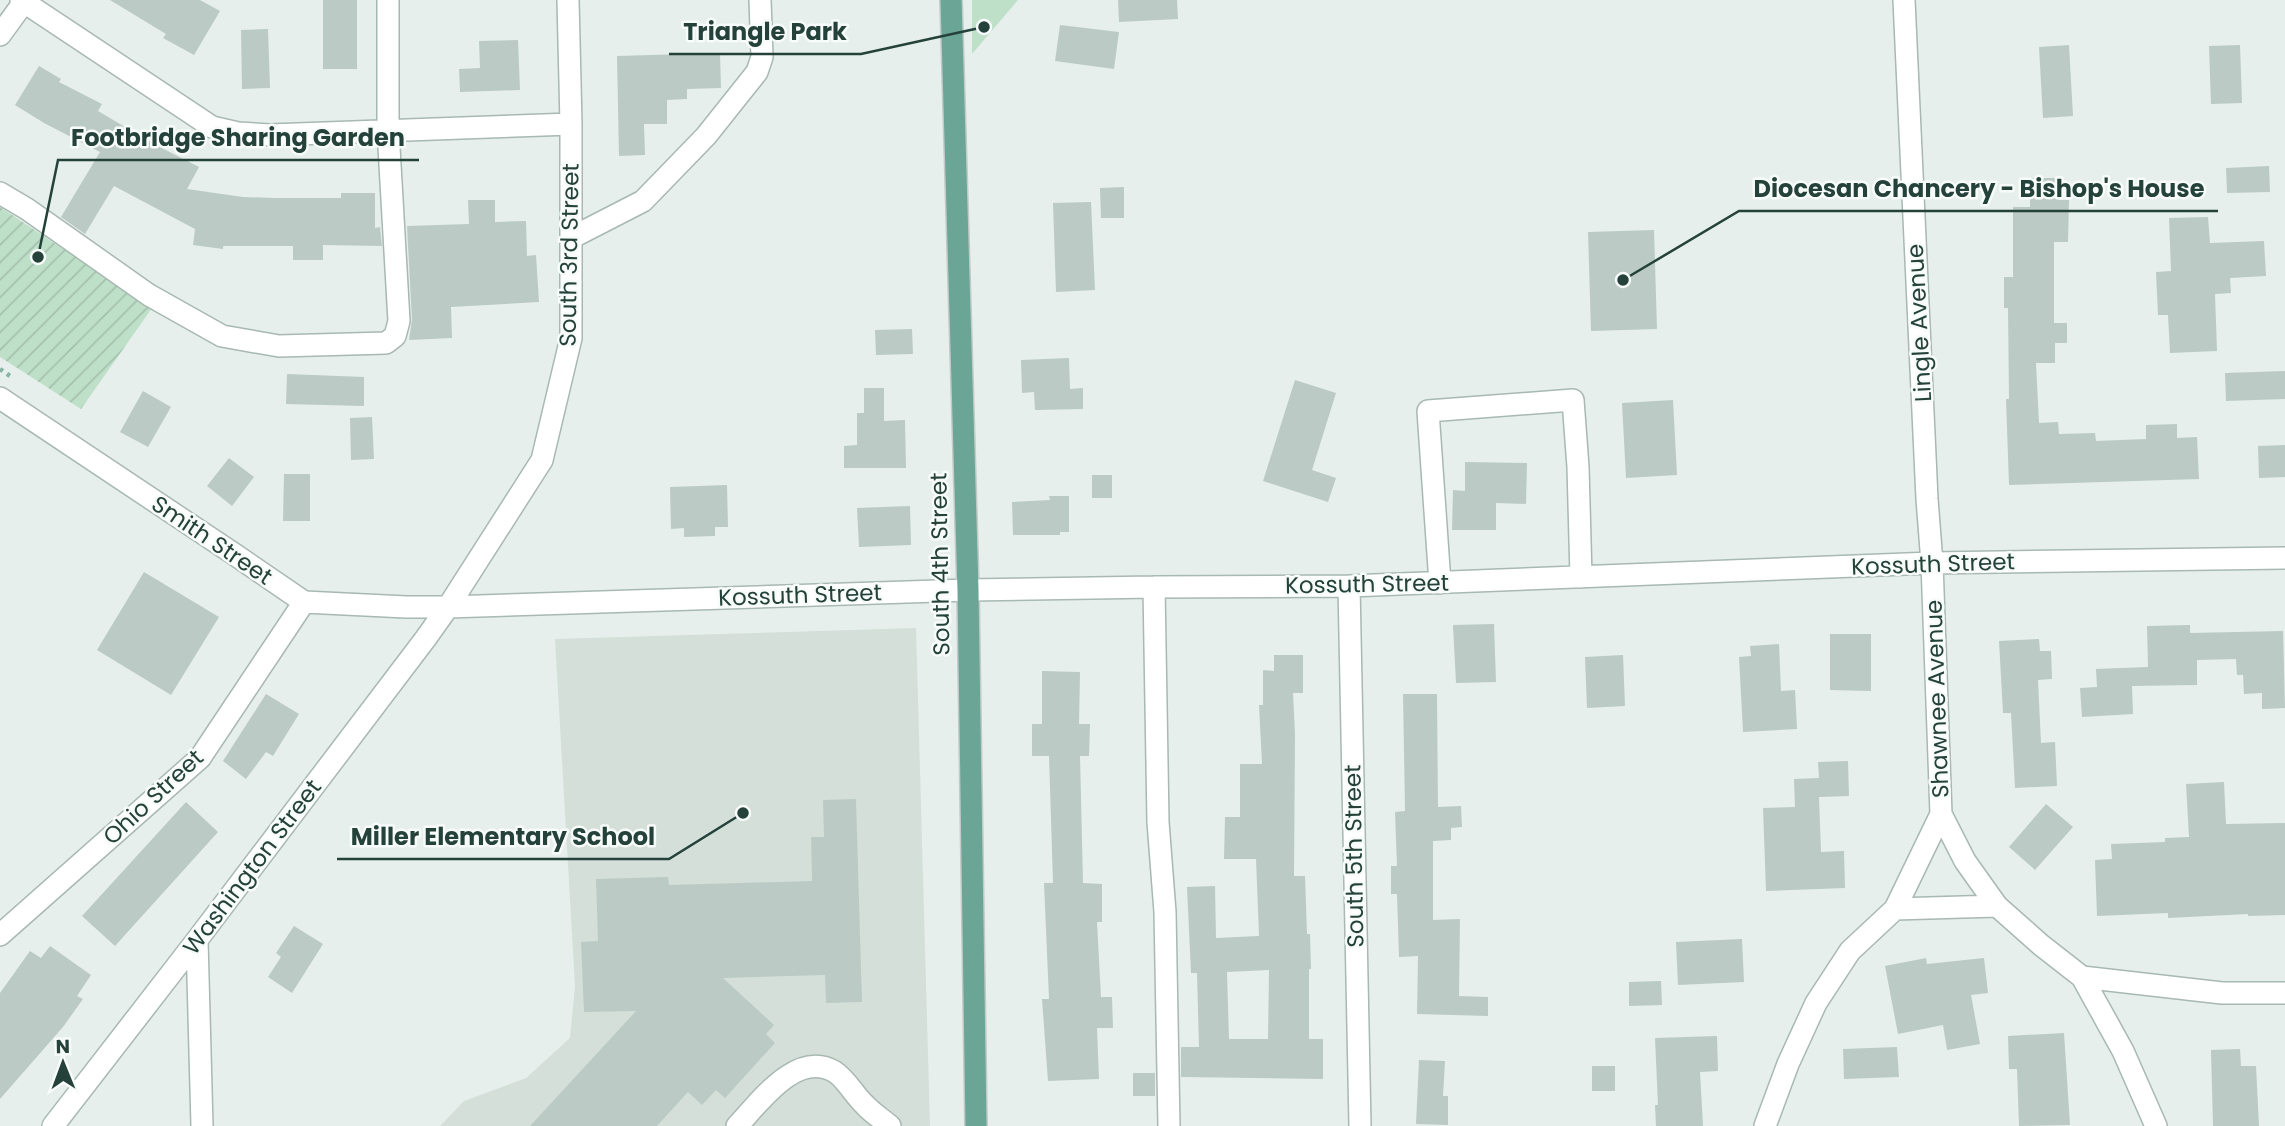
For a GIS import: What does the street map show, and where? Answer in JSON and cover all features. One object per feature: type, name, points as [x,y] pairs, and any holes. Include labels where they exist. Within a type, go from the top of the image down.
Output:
[{"type":"main road","name":"South 4th Street","points":[[951,0],[968,590],[976,1126]]},
{"type":"street","points":[[0,193],[149,295],[222,336],[279,346],[387,343],[395,337],[399,321],[388,131],[388,0]]},
{"type":"street","name":"South 3rd Street","points":[[449,607],[542,460],[570,338],[571,124],[568,0]]},
{"type":"street","points":[[571,238],[643,201],[706,136],[757,72],[762,57],[760,0]]},
{"type":"street","name":"Lingle Avenue","points":[[1904,0],[1926,485],[1932,563]]},
{"type":"street","points":[[0,34],[22,1],[212,127],[238,133],[270,135],[571,124]]},
{"type":"street","name":"Smith Street","points":[[0,398],[303,602]]},
{"type":"street","points":[[1440,583],[1428,411],[1573,400],[1581,577]]},
{"type":"street","name":"Kossuth Street","points":[[449,607],[968,590],[1349,586],[1932,563],[2285,558]]},
{"type":"street","name":"Shawnee Avenue","points":[[1765,1126],[1815,1003],[1850,951],[1895,909],[1941,814],[1932,563]]},
{"type":"street","name":"South 5th Street","points":[[1349,586],[1360,1126]]},
{"type":"street","points":[[1154,587],[1158,822],[1165,912],[1169,1126]]},
{"type":"street","points":[[303,602],[449,607]]},
{"type":"street","name":"Ohio Street","points":[[0,934],[200,758],[303,602]]},
{"type":"street","name":"Washington Street","points":[[53,1126],[449,607]]},
{"type":"street","points":[[1941,814],[1965,861],[1997,906],[2041,946],[2082,977],[2123,1051],[2156,1126]]},
{"type":"street","points":[[1895,909],[1997,906]]},
{"type":"street","points":[[197,940],[202,1126]]},
{"type":"street","points":[[2082,977],[2222,993],[2285,993]]},
{"type":"street","points":[[737,1126],[776,1084],[797,1069],[819,1067],[836,1073],[866,1107],[890,1126]]},
{"type":"street","points":[[1339,1126],[1360,1126]]},
{"type":"shaded area","points":[[916,628],[930,1126],[440,1126],[464,1101],[526,1078],[570,1038],[575,986],[555,639]]},
{"type":"green space","points":[[972,0],[1018,0],[972,54]]},
{"type":"green space","points":[[0,207],[152,308],[81,409],[0,357]]},
{"type":"building","points":[[110,0],[200,0],[220,11],[194,55],[163,38],[166,34]]},
{"type":"building","points":[[323,0],[357,0],[357,69],[323,69]]},
{"type":"building","points":[[1118,0],[1177,0],[1178,19],[1119,22]]},
{"type":"building","points":[[1060,25],[1119,32],[1114,69],[1055,61]]},
{"type":"building","points":[[268,29],[270,88],[242,89],[241,30]]},
{"type":"building","points":[[518,40],[520,90],[460,92],[459,69],[480,68],[479,41]]},
{"type":"building","points":[[2069,45],[2073,116],[2043,118],[2039,47]]},
{"type":"building","points":[[2240,45],[2242,103],[2211,104],[2209,46]]},
{"type":"building","points":[[720,53],[721,88],[687,89],[687,99],[667,100],[667,124],[644,124],[645,155],[619,156],[617,56]]},
{"type":"building","points":[[39,66],[61,79],[59,82],[102,104],[98,111],[199,167],[187,189],[243,197],[276,198],[341,198],[341,193],[375,193],[375,228],[380,227],[382,246],[323,245],[323,260],[293,260],[293,246],[223,246],[223,249],[193,245],[195,229],[114,186],[85,234],[61,217],[100,152],[15,105]]},
{"type":"building","points":[[2269,166],[2270,192],[2227,193],[2226,168]]},
{"type":"building","points":[[2030,178],[2059,178],[2059,200],[2069,200],[2068,242],[2054,242],[2054,323],[2067,323],[2067,343],[2055,343],[2055,363],[2036,363],[2039,423],[2058,422],[2059,434],[2095,433],[2096,441],[2146,439],[2146,425],[2177,424],[2177,438],[2197,437],[2199,479],[2009,485],[2006,399],[2009,399],[2008,308],[2004,308],[2004,277],[2013,277],[2013,207],[2030,207]]},
{"type":"building","points":[[1124,187],[1124,218],[1101,218],[1100,188]]},
{"type":"building","points":[[468,200],[495,200],[495,222],[526,221],[527,256],[536,255],[539,302],[451,307],[452,338],[409,340],[412,320],[407,226],[469,224]]},
{"type":"building","points":[[1091,202],[1095,290],[1056,292],[1053,203]]},
{"type":"building","points":[[2208,217],[2210,243],[2264,241],[2266,276],[2230,278],[2231,293],[2215,294],[2217,351],[2170,353],[2168,315],[2158,315],[2156,272],[2171,271],[2169,218]]},
{"type":"building","points":[[1654,230],[1657,329],[1591,331],[1588,232]]},
{"type":"building","points":[[912,329],[913,354],[876,355],[875,330]]},
{"type":"building","points":[[1069,358],[1070,389],[1083,388],[1083,409],[1035,410],[1034,392],[1022,393],[1021,360]]},
{"type":"building","points":[[2285,371],[2285,399],[2226,401],[2225,373]]},
{"type":"building","points":[[287,374],[364,377],[364,406],[286,404]]},
{"type":"building","points":[[1295,380],[1336,393],[1312,470],[1336,478],[1328,502],[1263,481]]},
{"type":"building","points":[[864,388],[884,388],[884,421],[905,420],[906,468],[844,468],[844,446],[857,445],[857,413],[864,413]]},
{"type":"building","points":[[143,391],[171,407],[148,447],[120,432]]},
{"type":"building","points":[[1673,400],[1677,475],[1626,478],[1622,403]]},
{"type":"building","points":[[372,417],[374,459],[351,460],[350,418]]},
{"type":"building","points":[[2285,445],[2285,477],[2259,478],[2258,446]]},
{"type":"building","points":[[229,458],[254,477],[232,506],[207,486]]},
{"type":"building","points":[[1465,462],[1527,463],[1526,504],[1496,503],[1496,530],[1452,530],[1453,490],[1465,491]]},
{"type":"building","points":[[284,474],[310,474],[310,521],[283,521]]},
{"type":"building","points":[[1092,475],[1112,475],[1112,498],[1092,498]]},
{"type":"building","points":[[727,485],[728,527],[715,527],[715,536],[684,537],[684,528],[671,529],[670,487]]},
{"type":"building","points":[[1049,496],[1069,496],[1069,532],[1060,532],[1060,535],[1013,535],[1012,502],[1050,500]]},
{"type":"building","points":[[910,506],[911,545],[859,547],[857,508]]},
{"type":"building","points":[[144,572],[219,617],[171,695],[97,650]]},
{"type":"building","points":[[1494,624],[1496,682],[1456,683],[1453,625]]},
{"type":"building","points":[[2190,625],[2190,633],[2283,631],[2285,708],[2262,709],[2262,693],[2244,694],[2243,675],[2237,675],[2236,659],[2197,660],[2197,685],[2132,686],[2133,714],[2082,717],[2080,688],[2097,687],[2096,669],[2148,667],[2147,626]]},
{"type":"building","points":[[1830,634],[1871,634],[1871,691],[1830,690]]},
{"type":"building","points":[[2039,639],[2040,651],[2051,651],[2052,679],[2038,680],[2041,743],[2055,742],[2057,786],[2015,788],[2011,713],[2003,713],[1999,641]]},
{"type":"building","points":[[1779,644],[1781,691],[1795,690],[1797,729],[1743,732],[1739,657],[1751,656],[1750,646]]},
{"type":"building","points":[[1274,655],[1303,655],[1303,693],[1293,693],[1294,876],[1305,876],[1311,969],[1309,1039],[1323,1039],[1323,1079],[1181,1077],[1181,1047],[1199,1047],[1197,973],[1191,973],[1187,887],[1215,886],[1216,938],[1259,936],[1256,859],[1224,859],[1225,817],[1240,817],[1240,764],[1262,764],[1259,705],[1263,705],[1263,670],[1274,671]],"holes":[[[1269,970],[1268,1039],[1229,1039],[1227,972]]]},
{"type":"building","points":[[1623,655],[1625,706],[1587,708],[1585,657]]},
{"type":"building","points":[[1042,671],[1080,672],[1079,724],[1090,724],[1089,756],[1080,756],[1083,883],[1102,884],[1102,922],[1097,922],[1101,997],[1112,997],[1113,1028],[1097,1028],[1099,1079],[1048,1081],[1042,999],[1049,999],[1044,883],[1053,883],[1049,756],[1032,756],[1032,724],[1042,724]]},
{"type":"building","points":[[266,694],[299,714],[273,756],[266,752],[246,779],[223,761]]},
{"type":"building","points":[[1403,694],[1437,694],[1438,807],[1461,806],[1462,827],[1451,828],[1451,840],[1433,841],[1433,920],[1460,919],[1459,996],[1488,997],[1488,1016],[1417,1014],[1418,956],[1399,957],[1397,894],[1391,894],[1391,866],[1397,866],[1395,812],[1405,811]]},
{"type":"building","points":[[1848,761],[1849,796],[1819,797],[1821,852],[1844,851],[1845,888],[1766,891],[1763,808],[1795,807],[1794,779],[1819,778],[1818,762]]},
{"type":"building","points":[[2224,782],[2226,824],[2285,823],[2285,915],[2168,918],[2168,913],[2097,916],[2095,860],[2112,859],[2111,844],[2165,842],[2165,838],[2189,837],[2186,784]]},
{"type":"building","points":[[856,799],[862,1002],[826,1003],[825,975],[723,978],[774,1025],[766,1034],[775,1043],[725,1098],[716,1090],[702,1105],[688,1092],[657,1126],[530,1126],[636,1011],[584,1012],[581,942],[598,941],[596,879],[668,877],[669,885],[812,881],[811,837],[824,837],[823,800]]},
{"type":"building","points":[[186,802],[218,832],[115,946],[82,916]]},
{"type":"building","points":[[2046,804],[2073,827],[2035,870],[2009,847]]},
{"type":"building","points":[[294,926],[323,944],[292,993],[268,977],[281,957],[276,953]]},
{"type":"building","points":[[1742,939],[1744,982],[1678,985],[1676,942]]},
{"type":"building","points":[[50,946],[91,975],[77,996],[83,999],[63,1027],[0,1099],[0,993],[30,951],[41,958]]},
{"type":"building","points":[[1926,958],[1927,964],[1984,958],[1988,993],[1971,995],[1980,1044],[1947,1050],[1943,1025],[1898,1034],[1885,966]]},
{"type":"building","points":[[1661,981],[1662,1005],[1629,1006],[1629,982]]},
{"type":"building","points":[[2064,1033],[2070,1125],[2019,1126],[2017,1069],[2009,1069],[2008,1036]]},
{"type":"building","points":[[1717,1036],[1718,1071],[1700,1072],[1703,1126],[1656,1126],[1655,1105],[1658,1105],[1655,1038]]},
{"type":"building","points":[[1897,1047],[1899,1077],[1844,1079],[1843,1049]]},
{"type":"building","points":[[2240,1049],[2241,1066],[2256,1066],[2259,1126],[2213,1126],[2211,1050]]},
{"type":"building","points":[[1419,1060],[1445,1061],[1443,1096],[1448,1096],[1448,1125],[1416,1124]]},
{"type":"building","points":[[1592,1066],[1615,1066],[1615,1091],[1592,1091]]},
{"type":"building","points":[[1133,1073],[1155,1073],[1155,1096],[1133,1096]]},
{"type":"place","name":"Triangle Park","points":[[984,27]]},
{"type":"place","name":"Footbridge Sharing Garden","points":[[38,257]]},
{"type":"place","name":"Diocesan Chancery - Bishop's House","points":[[1623,280]]},
{"type":"place","name":"Miller Elementary School","points":[[743,813]]}]
